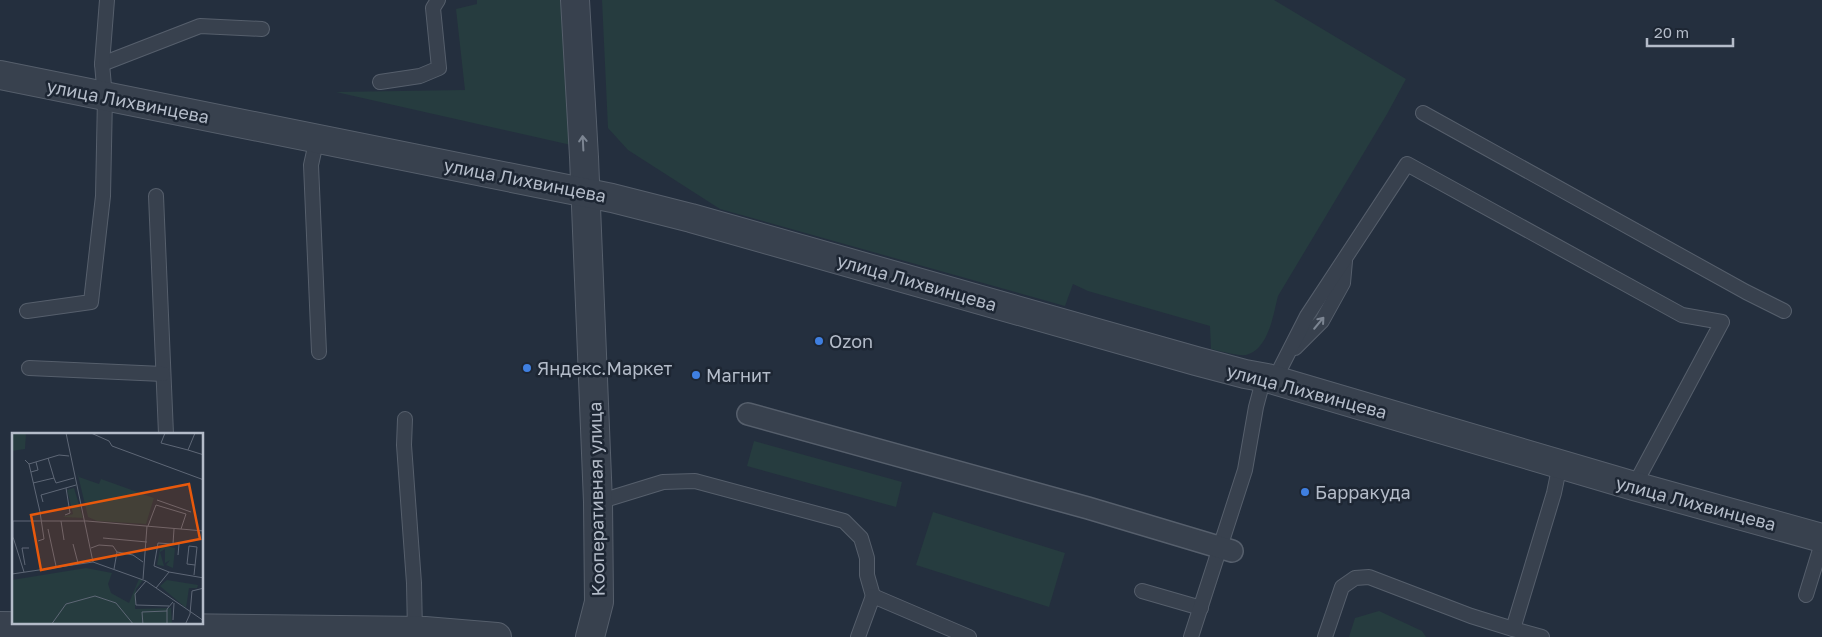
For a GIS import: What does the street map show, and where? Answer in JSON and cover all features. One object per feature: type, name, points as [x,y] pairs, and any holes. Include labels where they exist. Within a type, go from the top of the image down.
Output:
[{"type":"street","name":"Кооперативная улица","points":[[575,0],[598,502],[599,602],[590,637]]},
{"type":"street","name":"улица Лихвинцева","points":[[0,75],[584,192],[691,218],[1245,374],[1276,372],[1560,464],[1822,538]]},
{"type":"street","points":[[748,414],[1088,508],[1227,549]]},
{"type":"street","points":[[0,626],[174,626],[425,631],[497,637]]},
{"type":"lane","points":[[27,310],[91,302],[102,196],[105,97],[102,64],[107,0]]},
{"type":"lane","points":[[380,82],[420,76],[439,68],[433,8],[438,0]]},
{"type":"lane","points":[[102,64],[200,26],[262,29]]},
{"type":"lane","points":[[1423,113],[1746,292],[1784,311]]},
{"type":"lane","points":[[317,138],[311,165],[319,352]]},
{"type":"lane","points":[[1191,637],[1201,608],[1227,549],[1245,470],[1256,407],[1307,316],[1337,281],[1345,258],[1406,164],[1682,316],[1722,322],[1634,486]]},
{"type":"lane","points":[[156,196],[166,433]]},
{"type":"lane","points":[[29,368],[163,374]]},
{"type":"lane","points":[[405,419],[404,444],[414,583],[415,632]]},
{"type":"lane","points":[[1513,629],[1554,493],[1560,464]]},
{"type":"lane","points":[[598,502],[663,482],[695,481],[844,521],[861,538],[867,558],[867,574],[873,596],[858,637]]},
{"type":"lane","points":[[1806,595],[1822,543]]},
{"type":"lane","points":[[1325,637],[1342,587],[1355,578],[1369,577],[1471,616],[1542,637]]},
{"type":"lane","points":[[1142,591],[1201,608]]},
{"type":"lane","points":[[873,596],[969,637]]},
{"type":"green space","points":[[477,0],[561,0],[571,145],[336,92],[465,90],[456,9],[477,4]]},
{"type":"green space","points":[[602,0],[1274,0],[1406,79],[1278,296],[1265,339],[1254,352],[1239,355],[1211,349],[1210,326],[1088,291],[1073,284],[1065,306],[720,209],[628,150],[608,128]]},
{"type":"green space","points":[[754,441],[902,482],[896,507],[747,466]]},
{"type":"green space","points":[[933,512],[1065,553],[1049,607],[916,565]]},
{"type":"green space","points":[[1379,611],[1422,631],[1426,637],[1349,637],[1355,618]]},
{"type":"place","name":"Ozon","points":[[819,341]]},
{"type":"place","name":"Яндекс.Маркет","points":[[527,368]]},
{"type":"place","name":"Магнит","points":[[696,375]]},
{"type":"place","name":"Барракуда","points":[[1305,492]]}]
